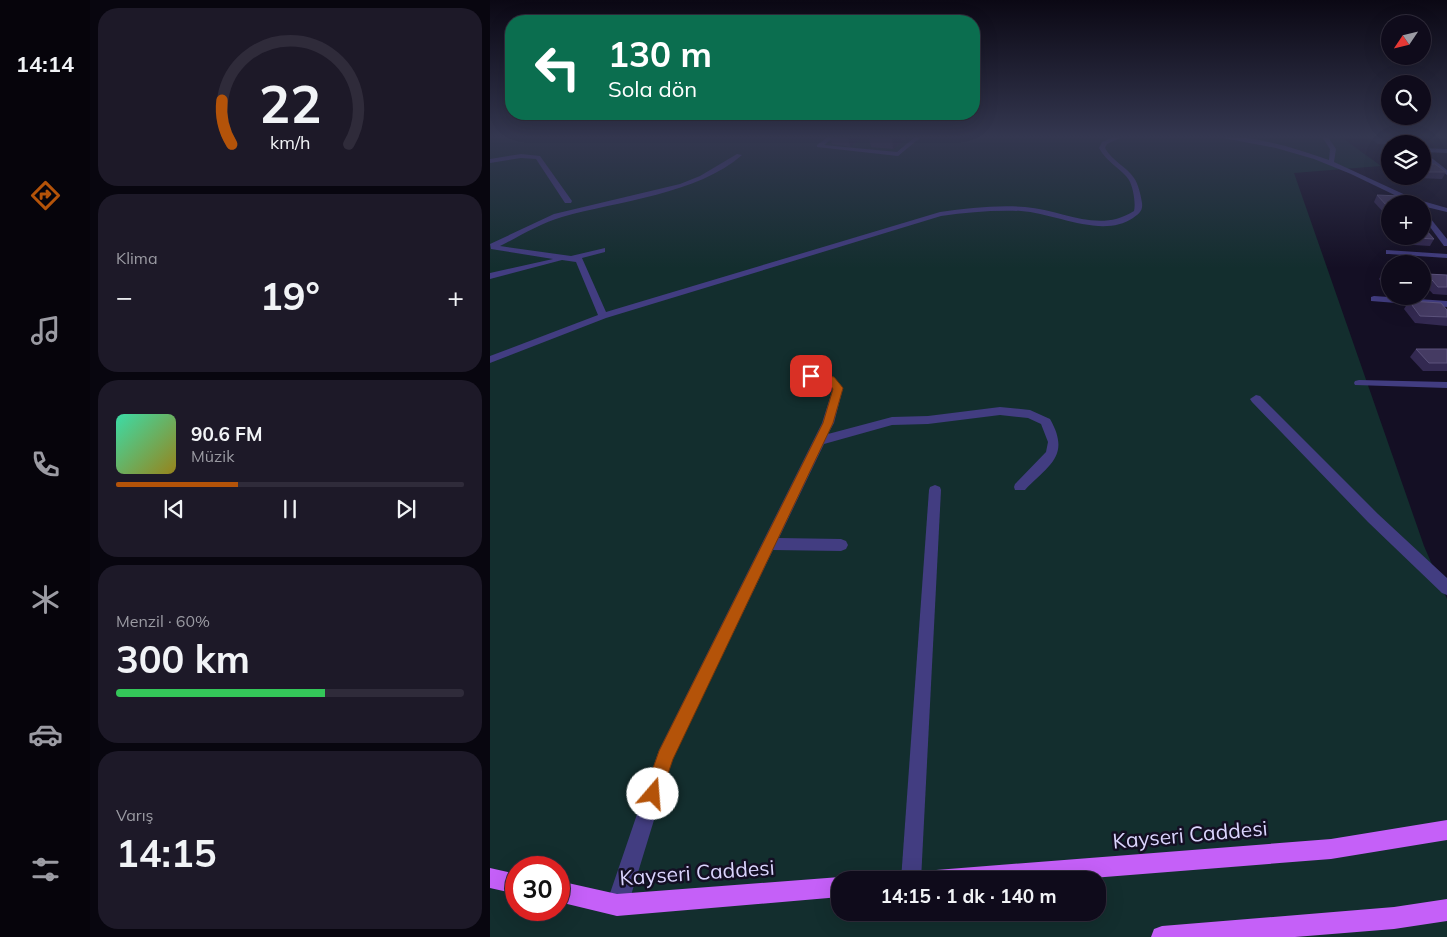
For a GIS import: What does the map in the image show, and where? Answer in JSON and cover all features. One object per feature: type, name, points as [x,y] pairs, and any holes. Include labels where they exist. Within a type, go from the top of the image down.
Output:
[{"type":"main road","name":"Kayseri Caddesi","points":[[1051,871],[1331,849],[1447,830]]},
{"type":"main road","points":[[490,878],[505,881]]},
{"type":"main road","name":"Kayseri Caddesi","points":[[570,894],[617,905],[831,889]]},
{"type":"main road","points":[[1162,937],[1394,918],[1447,910]]},
{"type":"street","points":[[554,181],[568,201]]},
{"type":"street","points":[[491,247],[557,216],[691,181]]},
{"type":"street","points":[[490,360],[603,316],[940,214],[967,210],[1036,210],[1090,224],[1123,221],[1138,212],[1139,205],[1132,181]]},
{"type":"street","points":[[1369,181],[1400,195]]},
{"type":"street","points":[[1431,207],[1447,210]]},
{"type":"street","points":[[1431,222],[1447,244]]},
{"type":"street","points":[[491,247],[579,260],[603,316]]},
{"type":"street","points":[[490,276],[602,250]]},
{"type":"street","points":[[1389,252],[1447,256]]},
{"type":"street","points":[[1374,299],[1447,304]]},
{"type":"street","points":[[617,905],[665,756],[828,423],[838,388],[831,380],[824,377],[797,377]]},
{"type":"street","points":[[1359,383],[1447,385]]},
{"type":"street","points":[[1256,399],[1373,518],[1447,588]]},
{"type":"street","points":[[819,441],[892,421],[928,420],[1000,411],[1030,414],[1046,422],[1054,442],[1052,454],[1020,487]]},
{"type":"street","points":[[912,871],[935,490]]},
{"type":"street","points":[[770,544],[841,545]]},
{"type":"green space","points":[[490,181],[1297,181],[1424,546],[1447,599],[1447,937],[490,937]]},
{"type":"building","points":[[1431,274],[1447,275],[1447,287],[1438,287],[1431,279]]},
{"type":"building","points":[[1441,303],[1447,310],[1447,317],[1420,316],[1412,305]]},
{"type":"building","points":[[1416,349],[1447,349],[1447,363],[1429,363]]},
{"type":"route","points":[[653,794],[665,756],[828,423],[838,388],[831,380],[824,377],[811,376]]}]
